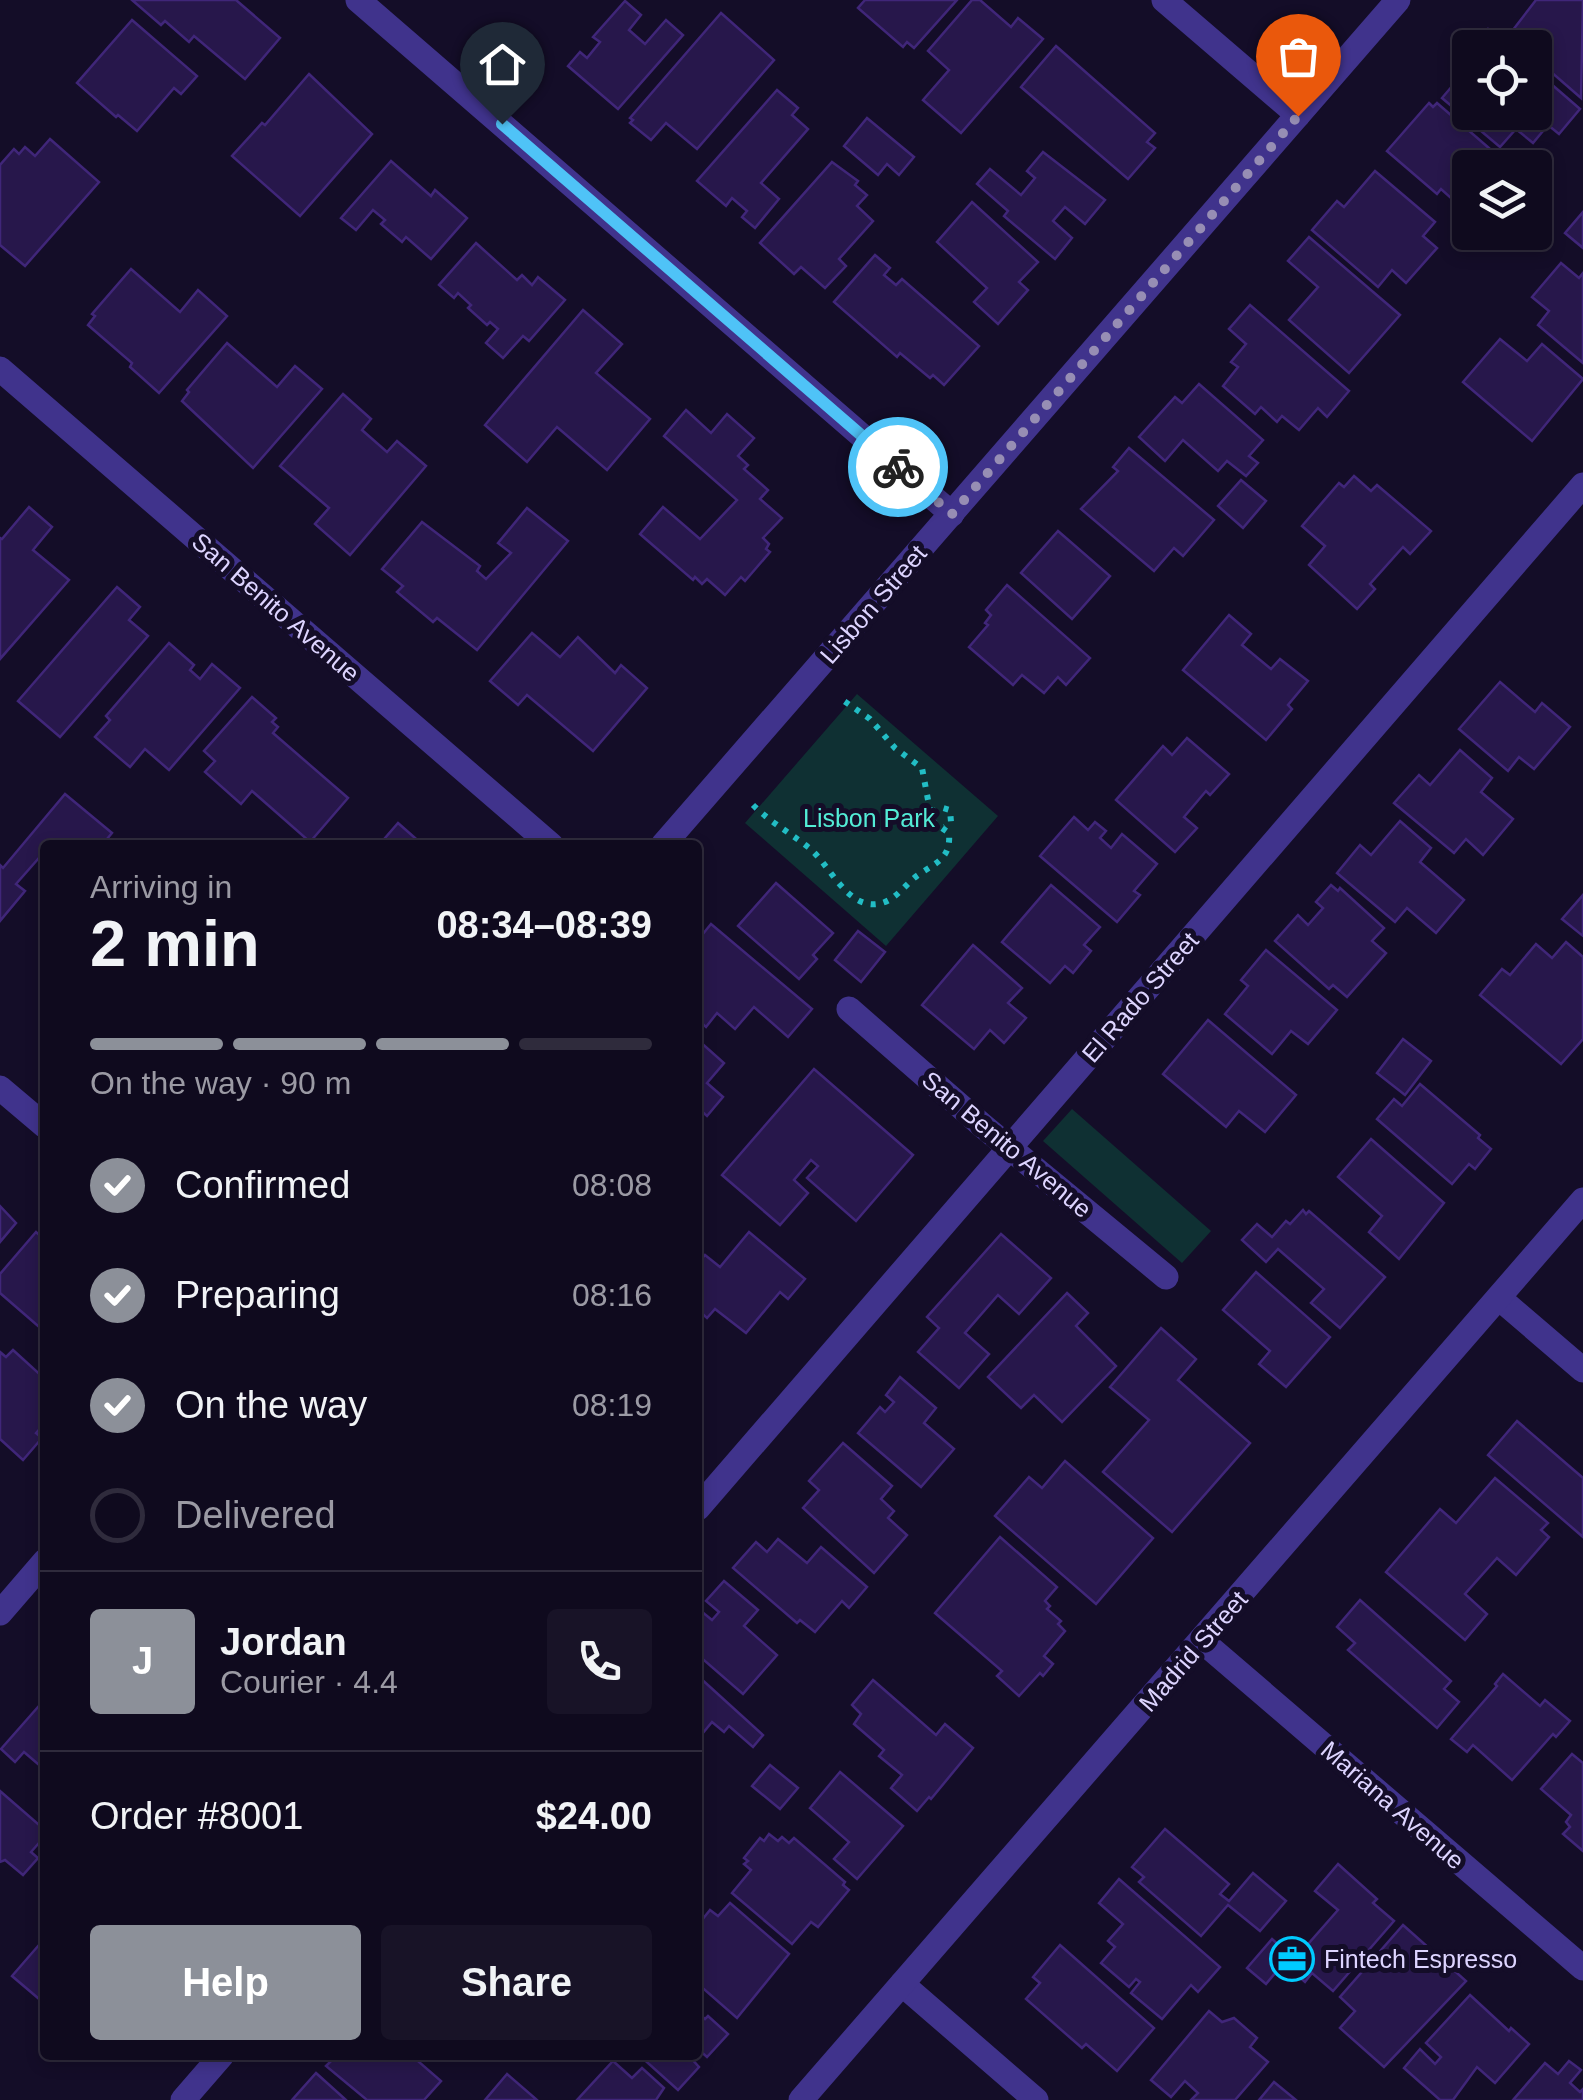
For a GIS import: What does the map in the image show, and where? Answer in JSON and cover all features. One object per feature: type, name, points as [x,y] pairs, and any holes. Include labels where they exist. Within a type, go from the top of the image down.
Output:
[{"type":"street","points":[[358,0],[952,514]]},
{"type":"street","points":[[1164,0],[1298,116]]},
{"type":"street","name":"Lisbon Street","points":[[667,840],[1398,0]]},
{"type":"street","name":"San Benito Avenue","points":[[0,369],[545,840]]},
{"type":"street","name":"El Rado Street","points":[[702,1503],[1583,486]]},
{"type":"street","name":"San Benito Avenue","points":[[849,1009],[1166,1277]]},
{"type":"street","points":[[0,1088],[40,1122]]},
{"type":"street","name":"Madrid Street","points":[[800,2100],[1583,1200]]},
{"type":"street","points":[[1499,1298],[1583,1370]]},
{"type":"street","points":[[0,1614],[40,1567]]},
{"type":"street","name":"Mariana Avenue","points":[[1202,1642],[1583,1968]]},
{"type":"street","points":[[902,1984],[1036,2100]]},
{"type":"street","points":[[183,2100],[218,2060]]},
{"type":"path","points":[[844,701],[870,719],[895,748],[922,768],[935,824],[945,827]]},
{"type":"path","points":[[753,805],[767,820],[812,850],[842,886],[875,905],[897,895],[921,873],[942,861],[950,842],[945,827]]},
{"type":"path","points":[[932,813],[940,807],[950,810],[951,822],[945,827]]},
{"type":"green space","name":"Lisbon Park","points":[[857,694],[998,816],[886,946],[745,823]]},
{"type":"green space","points":[[1072,1109],[1211,1231],[1182,1263],[1043,1141]]},
{"type":"building","points":[[132,0],[236,0],[280,38],[245,79],[194,36],[189,42]]},
{"type":"building","points":[[865,0],[957,0],[914,48],[907,42],[903,47],[858,8]]},
{"type":"building","points":[[972,0],[980,0],[1011,27],[1018,18],[1043,39],[961,133],[923,100],[949,70],[928,51]]},
{"type":"building","points":[[1536,0],[1583,0],[1581,98],[1552,73],[1552,30],[1513,30]]},
{"type":"building","points":[[625,1],[641,15],[629,30],[645,44],[666,20],[683,35],[618,109],[568,66],[580,52],[587,58],[600,42],[593,37]]},
{"type":"building","points":[[721,13],[774,60],[697,149],[666,123],[651,140],[630,123],[630,118]]},
{"type":"building","points":[[132,20],[197,76],[181,94],[174,88],[137,131],[77,83]]},
{"type":"building","points":[[1056,46],[1155,133],[1147,142],[1155,148],[1128,179],[1021,87]]},
{"type":"building","points":[[309,74],[372,134],[300,216],[232,156]]},
{"type":"building","points":[[1552,85],[1580,109],[1559,134],[1552,128]]},
{"type":"building","points":[[1452,86],[1452,106],[1442,98]]},
{"type":"building","points":[[777,90],[798,108],[792,115],[808,129],[761,183],[779,199],[755,228],[742,217],[747,211],[732,198],[726,206],[697,181]]},
{"type":"building","points":[[1429,103],[1433,107],[1437,103],[1452,116],[1452,130],[1468,130],[1491,150],[1452,150],[1452,199],[1441,189],[1437,194],[1387,151]]},
{"type":"building","points":[[867,118],[914,157],[899,175],[887,164],[878,175],[844,146]]},
{"type":"building","points":[[1480,130],[1515,130],[1500,147]]},
{"type":"building","points":[[1517,130],[1544,130],[1533,143]]},
{"type":"building","points":[[50,139],[99,182],[25,266],[0,245],[0,165],[14,149],[19,154],[25,147],[35,156]]},
{"type":"building","points":[[1043,152],[1105,200],[1085,224],[1065,207],[1053,221],[1072,238],[1055,259],[1004,216],[1008,211],[977,184],[990,169],[1021,195],[1035,178],[1027,171]]},
{"type":"building","points":[[391,161],[431,196],[435,190],[467,218],[431,259],[406,237],[402,242],[381,224],[385,220],[373,210],[356,230],[341,218]]},
{"type":"building","points":[[832,162],[858,181],[855,185],[867,195],[857,206],[873,221],[839,259],[846,266],[825,288],[801,267],[794,274],[760,243]]},
{"type":"building","points":[[1375,171],[1435,222],[1423,236],[1437,248],[1406,283],[1392,270],[1378,287],[1312,230],[1337,201],[1344,207]]},
{"type":"building","points":[[972,202],[1038,262],[1019,282],[1028,290],[998,324],[974,302],[987,288],[937,242]]},
{"type":"building","points":[[1583,212],[1583,248],[1565,233]]},
{"type":"building","points":[[1309,237],[1400,315],[1349,373],[1289,320],[1318,287],[1288,261]]},
{"type":"building","points":[[476,243],[517,280],[522,275],[532,285],[538,277],[565,300],[529,341],[523,336],[503,358],[486,343],[498,329],[490,322],[487,325],[468,308],[471,305],[458,293],[454,298],[439,285]]},
{"type":"building","points":[[875,255],[890,268],[884,275],[896,285],[902,279],[979,346],[944,385],[900,353],[897,357],[834,302]]},
{"type":"building","points":[[1561,263],[1579,278],[1583,273],[1583,363],[1538,325],[1549,311],[1532,297]]},
{"type":"building","points":[[131,269],[180,312],[198,290],[227,316],[159,393],[88,325],[95,316],[92,314]]},
{"type":"building","points":[[1250,305],[1349,391],[1327,417],[1318,408],[1299,430],[1282,416],[1277,422],[1261,407],[1255,414],[1223,386],[1238,367],[1231,362],[1246,344],[1229,329]]},
{"type":"building","points":[[583,310],[622,344],[596,373],[650,419],[607,470],[557,427],[527,462],[485,425]]},
{"type":"building","points":[[1500,339],[1527,361],[1542,344],[1583,379],[1532,441],[1463,382]]},
{"type":"building","points":[[227,343],[277,387],[295,366],[322,389],[253,468],[182,401]]},
{"type":"building","points":[[1199,384],[1263,440],[1249,456],[1258,463],[1246,476],[1227,461],[1218,471],[1183,440],[1165,461],[1139,437],[1175,397],[1182,403]]},
{"type":"building","points":[[343,394],[371,419],[362,430],[387,452],[397,441],[426,466],[350,555],[315,524],[329,508],[280,466]]},
{"type":"building","points":[[686,410],[711,433],[727,414],[754,438],[738,456],[748,465],[744,469],[768,490],[760,499],[782,518],[763,538],[770,552],[745,581],[741,577],[725,595],[707,579],[702,584],[695,577],[693,580],[640,534],[663,507],[700,539],[737,500],[664,436]]},
{"type":"building","points":[[1129,448],[1214,520],[1183,556],[1174,548],[1154,571],[1081,509],[1118,471],[1113,467]]},
{"type":"building","points":[[1354,476],[1371,491],[1377,485],[1431,531],[1410,554],[1403,547],[1370,584],[1375,589],[1357,609],[1309,565],[1325,546],[1302,526],[1339,483],[1344,487]]},
{"type":"building","points":[[1241,480],[1266,501],[1243,528],[1218,506]]},
{"type":"building","points":[[29,507],[52,527],[33,550],[69,580],[0,659],[0,538]]},
{"type":"building","points":[[527,508],[568,541],[477,650],[437,618],[433,622],[397,592],[403,586],[382,569],[422,522],[480,566],[477,571],[486,579],[511,553],[498,543]]},
{"type":"building","points":[[1058,531],[1110,576],[1072,619],[1021,573]]},
{"type":"building","points":[[1007,585],[1090,658],[1066,685],[1058,677],[1044,693],[1022,675],[1013,685],[969,647],[988,625],[985,623],[991,615],[986,610]]},
{"type":"building","points":[[117,587],[140,607],[129,620],[148,636],[60,737],[18,701]]},
{"type":"building","points":[[1229,615],[1251,634],[1242,645],[1271,669],[1280,659],[1308,681],[1288,705],[1292,709],[1266,740],[1183,670]]},
{"type":"building","points":[[532,633],[560,657],[578,637],[615,673],[621,665],[647,688],[593,751],[527,695],[518,705],[490,681]]},
{"type":"building","points":[[169,643],[194,665],[190,670],[200,679],[212,664],[240,688],[169,770],[145,749],[130,767],[95,737],[110,720],[106,716]]},
{"type":"building","points":[[1500,682],[1535,712],[1542,703],[1570,727],[1534,769],[1519,757],[1508,771],[1459,729]]},
{"type":"building","points":[[252,697],[276,718],[272,722],[278,727],[273,733],[348,798],[308,840],[252,791],[241,804],[205,772],[215,761],[204,751]]},
{"type":"building","points":[[1187,738],[1229,774],[1210,795],[1206,791],[1184,817],[1197,828],[1175,852],[1116,800],[1163,746],[1172,755]]},
{"type":"building","points":[[1460,750],[1492,778],[1481,792],[1513,819],[1483,855],[1466,839],[1454,853],[1394,803],[1419,775],[1430,785]]},
{"type":"building","points":[[65,794],[112,833],[106,840],[40,840],[40,857],[16,884],[25,891],[0,921],[0,865],[3,868]]},
{"type":"building","points":[[1074,817],[1088,830],[1095,822],[1106,831],[1100,838],[1111,848],[1122,834],[1157,864],[1134,891],[1140,895],[1117,922],[1040,856]]},
{"type":"building","points":[[1400,821],[1431,848],[1420,862],[1464,900],[1436,933],[1407,908],[1395,922],[1337,873],[1360,845],[1371,855]]},
{"type":"building","points":[[398,823],[417,840],[383,840]]},
{"type":"building","points":[[776,883],[833,933],[813,955],[817,959],[799,979],[738,926]]},
{"type":"building","points":[[1051,885],[1100,927],[1084,945],[1091,951],[1073,973],[1065,966],[1050,983],[1002,942]]},
{"type":"building","points":[[1331,885],[1338,891],[1340,888],[1384,928],[1372,941],[1386,953],[1347,997],[1333,985],[1329,989],[1275,941],[1298,915],[1308,925],[1323,908],[1316,902]]},
{"type":"building","points":[[1583,895],[1583,936],[1562,919]]},
{"type":"building","points":[[711,924],[812,1009],[788,1037],[754,1007],[735,1029],[717,1013],[706,1027],[702,1024],[702,935]]},
{"type":"building","points":[[858,931],[885,952],[861,982],[835,960]]},
{"type":"building","points":[[1566,942],[1583,957],[1583,1039],[1561,1064],[1480,995],[1502,969],[1510,975],[1536,944],[1552,958]]},
{"type":"building","points":[[973,945],[1022,988],[1008,1003],[1026,1018],[1004,1043],[990,1030],[974,1049],[922,1005]]},
{"type":"building","points":[[1266,950],[1337,1010],[1308,1044],[1291,1031],[1272,1054],[1225,1014],[1248,986],[1241,980]]},
{"type":"building","points":[[1208,1020],[1296,1095],[1265,1132],[1239,1111],[1226,1127],[1163,1074]]},
{"type":"building","points":[[1403,1039],[1431,1061],[1405,1095],[1377,1073]]},
{"type":"building","points":[[702,1044],[724,1063],[707,1083],[723,1097],[707,1116],[702,1112]]},
{"type":"building","points":[[814,1069],[913,1155],[856,1221],[807,1178],[818,1166],[811,1160],[794,1180],[808,1193],[780,1225],[722,1175]]},
{"type":"building","points":[[1420,1084],[1491,1149],[1475,1169],[1469,1164],[1452,1184],[1377,1119],[1394,1099],[1402,1106]]},
{"type":"building","points":[[1371,1139],[1444,1203],[1399,1259],[1369,1232],[1382,1216],[1338,1177]]},
{"type":"building","points":[[0,1206],[16,1223],[0,1242]]},
{"type":"building","points":[[1303,1210],[1306,1214],[1309,1211],[1385,1277],[1340,1328],[1311,1303],[1324,1289],[1278,1249],[1266,1262],[1242,1240],[1257,1224],[1272,1237]]},
{"type":"building","points":[[36,1232],[40,1236],[40,1328],[0,1293],[0,1274]]},
{"type":"building","points":[[749,1232],[805,1279],[788,1299],[780,1292],[746,1333],[715,1309],[707,1318],[702,1314],[702,1258],[705,1255],[720,1267]]},
{"type":"building","points":[[1001,1234],[1051,1278],[1019,1314],[998,1295],[965,1333],[989,1354],[959,1388],[918,1352],[939,1328],[927,1317]]},
{"type":"building","points":[[1256,1272],[1330,1337],[1286,1387],[1259,1364],[1270,1351],[1223,1310]]},
{"type":"building","points":[[1067,1293],[1088,1313],[1076,1326],[1116,1366],[1062,1422],[1034,1395],[1021,1408],[988,1377]]},
{"type":"building","points":[[1161,1328],[1196,1359],[1178,1380],[1250,1443],[1172,1532],[1103,1472],[1149,1420],[1110,1387]]},
{"type":"building","points":[[13,1350],[40,1374],[40,1429],[36,1433],[40,1440],[23,1460],[0,1439],[0,1352],[6,1357]]},
{"type":"building","points":[[900,1377],[936,1408],[924,1423],[954,1449],[921,1487],[858,1433],[880,1407],[885,1412],[894,1402],[886,1395]]},
{"type":"building","points":[[1517,1421],[1583,1478],[1583,1537],[1488,1455]]},
{"type":"building","points":[[843,1443],[892,1486],[881,1499],[894,1511],[888,1518],[907,1535],[874,1573],[803,1508],[819,1490],[809,1481]]},
{"type":"building","points":[[1065,1461],[1153,1538],[1096,1604],[995,1516],[1029,1477],[1042,1488]]},
{"type":"building","points":[[1495,1478],[1548,1523],[1541,1530],[1549,1537],[1516,1575],[1497,1558],[1465,1594],[1487,1614],[1465,1640],[1386,1572],[1440,1509],[1456,1523]]},
{"type":"building","points":[[1000,1537],[1057,1587],[1045,1601],[1065,1631],[1044,1656],[1053,1664],[1019,1696],[997,1676],[1002,1671],[935,1613]]},
{"type":"building","points":[[778,1539],[807,1563],[821,1547],[867,1587],[849,1608],[842,1601],[815,1632],[800,1620],[797,1623],[733,1568],[756,1542],[767,1552]]},
{"type":"building","points":[[724,1581],[758,1610],[744,1626],[777,1655],[743,1694],[702,1658],[702,1612],[712,1620],[719,1612],[706,1601]]},
{"type":"building","points":[[1360,1600],[1451,1681],[1444,1689],[1459,1702],[1437,1728],[1348,1650],[1355,1643],[1337,1627]]},
{"type":"building","points":[[1503,1674],[1540,1706],[1545,1700],[1570,1721],[1556,1737],[1553,1734],[1512,1780],[1473,1745],[1467,1752],[1451,1739]]},
{"type":"building","points":[[702,1680],[763,1735],[753,1747],[729,1726],[724,1732],[712,1722],[702,1734]]},
{"type":"building","points":[[873,1680],[936,1735],[945,1724],[973,1748],[917,1811],[891,1788],[902,1775],[879,1756],[884,1750],[854,1724],[861,1714],[852,1705]]},
{"type":"building","points":[[40,1705],[40,1766],[24,1752],[15,1762],[1,1749]]},
{"type":"building","points":[[1572,1754],[1583,1763],[1583,1851],[1563,1834],[1570,1827],[1566,1822],[1571,1815],[1541,1789]]},
{"type":"building","points":[[770,1765],[798,1788],[780,1809],[752,1786]]},
{"type":"building","points":[[840,1772],[903,1826],[857,1879],[834,1859],[849,1842],[810,1808]]},
{"type":"building","points":[[0,1791],[40,1826],[40,1842],[31,1852],[38,1858],[23,1875],[5,1860],[0,1862]]},
{"type":"building","points":[[1165,1829],[1229,1884],[1220,1894],[1229,1901],[1253,1873],[1286,1901],[1260,1931],[1228,1905],[1201,1936],[1139,1882],[1144,1877],[1132,1867]]},
{"type":"building","points":[[769,1834],[789,1843],[794,1838],[845,1882],[843,1885],[849,1890],[818,1927],[811,1922],[792,1944],[732,1893],[751,1870],[744,1864],[748,1861],[744,1858],[760,1838],[764,1841]]},
{"type":"building","points":[[1338,1864],[1377,1899],[1373,1903],[1394,1921],[1333,1991],[1312,1973],[1305,1982],[1288,1967],[1338,1910],[1315,1891]]},
{"type":"building","points":[[1119,1879],[1220,1967],[1198,1992],[1191,1985],[1162,2019],[1131,1993],[1140,1982],[1136,1979],[1129,1987],[1101,1963],[1115,1947],[1108,1941],[1123,1924],[1099,1903]]},
{"type":"building","points":[[730,1903],[789,1954],[737,2018],[702,1987],[702,1920],[710,1910],[718,1916]]},
{"type":"building","points":[[1403,1925],[1466,1981],[1384,2067],[1340,2028],[1355,2011],[1340,1997]]},
{"type":"building","points":[[1272,1939],[1290,1955],[1266,1984],[1247,1968]]},
{"type":"building","points":[[40,1944],[40,2000],[12,1976]]},
{"type":"building","points":[[1060,1945],[1154,2028],[1117,2071],[1086,2044],[1082,2048],[1026,1999],[1040,1983],[1033,1977]]},
{"type":"building","points":[[1470,1995],[1529,2044],[1495,2083],[1477,2067],[1453,2100],[1440,2100],[1404,2068],[1420,2049],[1435,2064],[1441,2057],[1426,2043]]},
{"type":"building","points":[[1209,2011],[1222,2022],[1234,2018],[1257,2038],[1250,2047],[1268,2062],[1235,2100],[1191,2100],[1198,2093],[1185,2081],[1171,2097],[1151,2080]]},
{"type":"building","points":[[702,2016],[708,2016],[728,2034],[707,2057],[702,2053]]},
{"type":"building","points":[[332,2060],[417,2060],[441,2081],[424,2100],[367,2100],[326,2066]]},
{"type":"building","points":[[645,2060],[693,2060],[699,2067],[678,2090]]},
{"type":"building","points":[[613,2061],[632,2078],[642,2068],[664,2088],[656,2100],[577,2100]]},
{"type":"building","points":[[1569,2061],[1581,2070],[1570,2083],[1580,2092],[1583,2089],[1583,2100],[1513,2100],[1545,2063],[1558,2074]]},
{"type":"building","points":[[316,2073],[346,2100],[292,2100]]},
{"type":"building","points":[[507,2074],[537,2100],[485,2100]]},
{"type":"building","points":[[1274,2082],[1296,2100],[1259,2100]]},
{"type":"way so far","points":[[898,467],[952,514],[1298,116]]},
{"type":"place","name":"Fintech Espresso","points":[[1292,1959]]},
{"type":"route","points":[[502,124],[898,467]]}]
